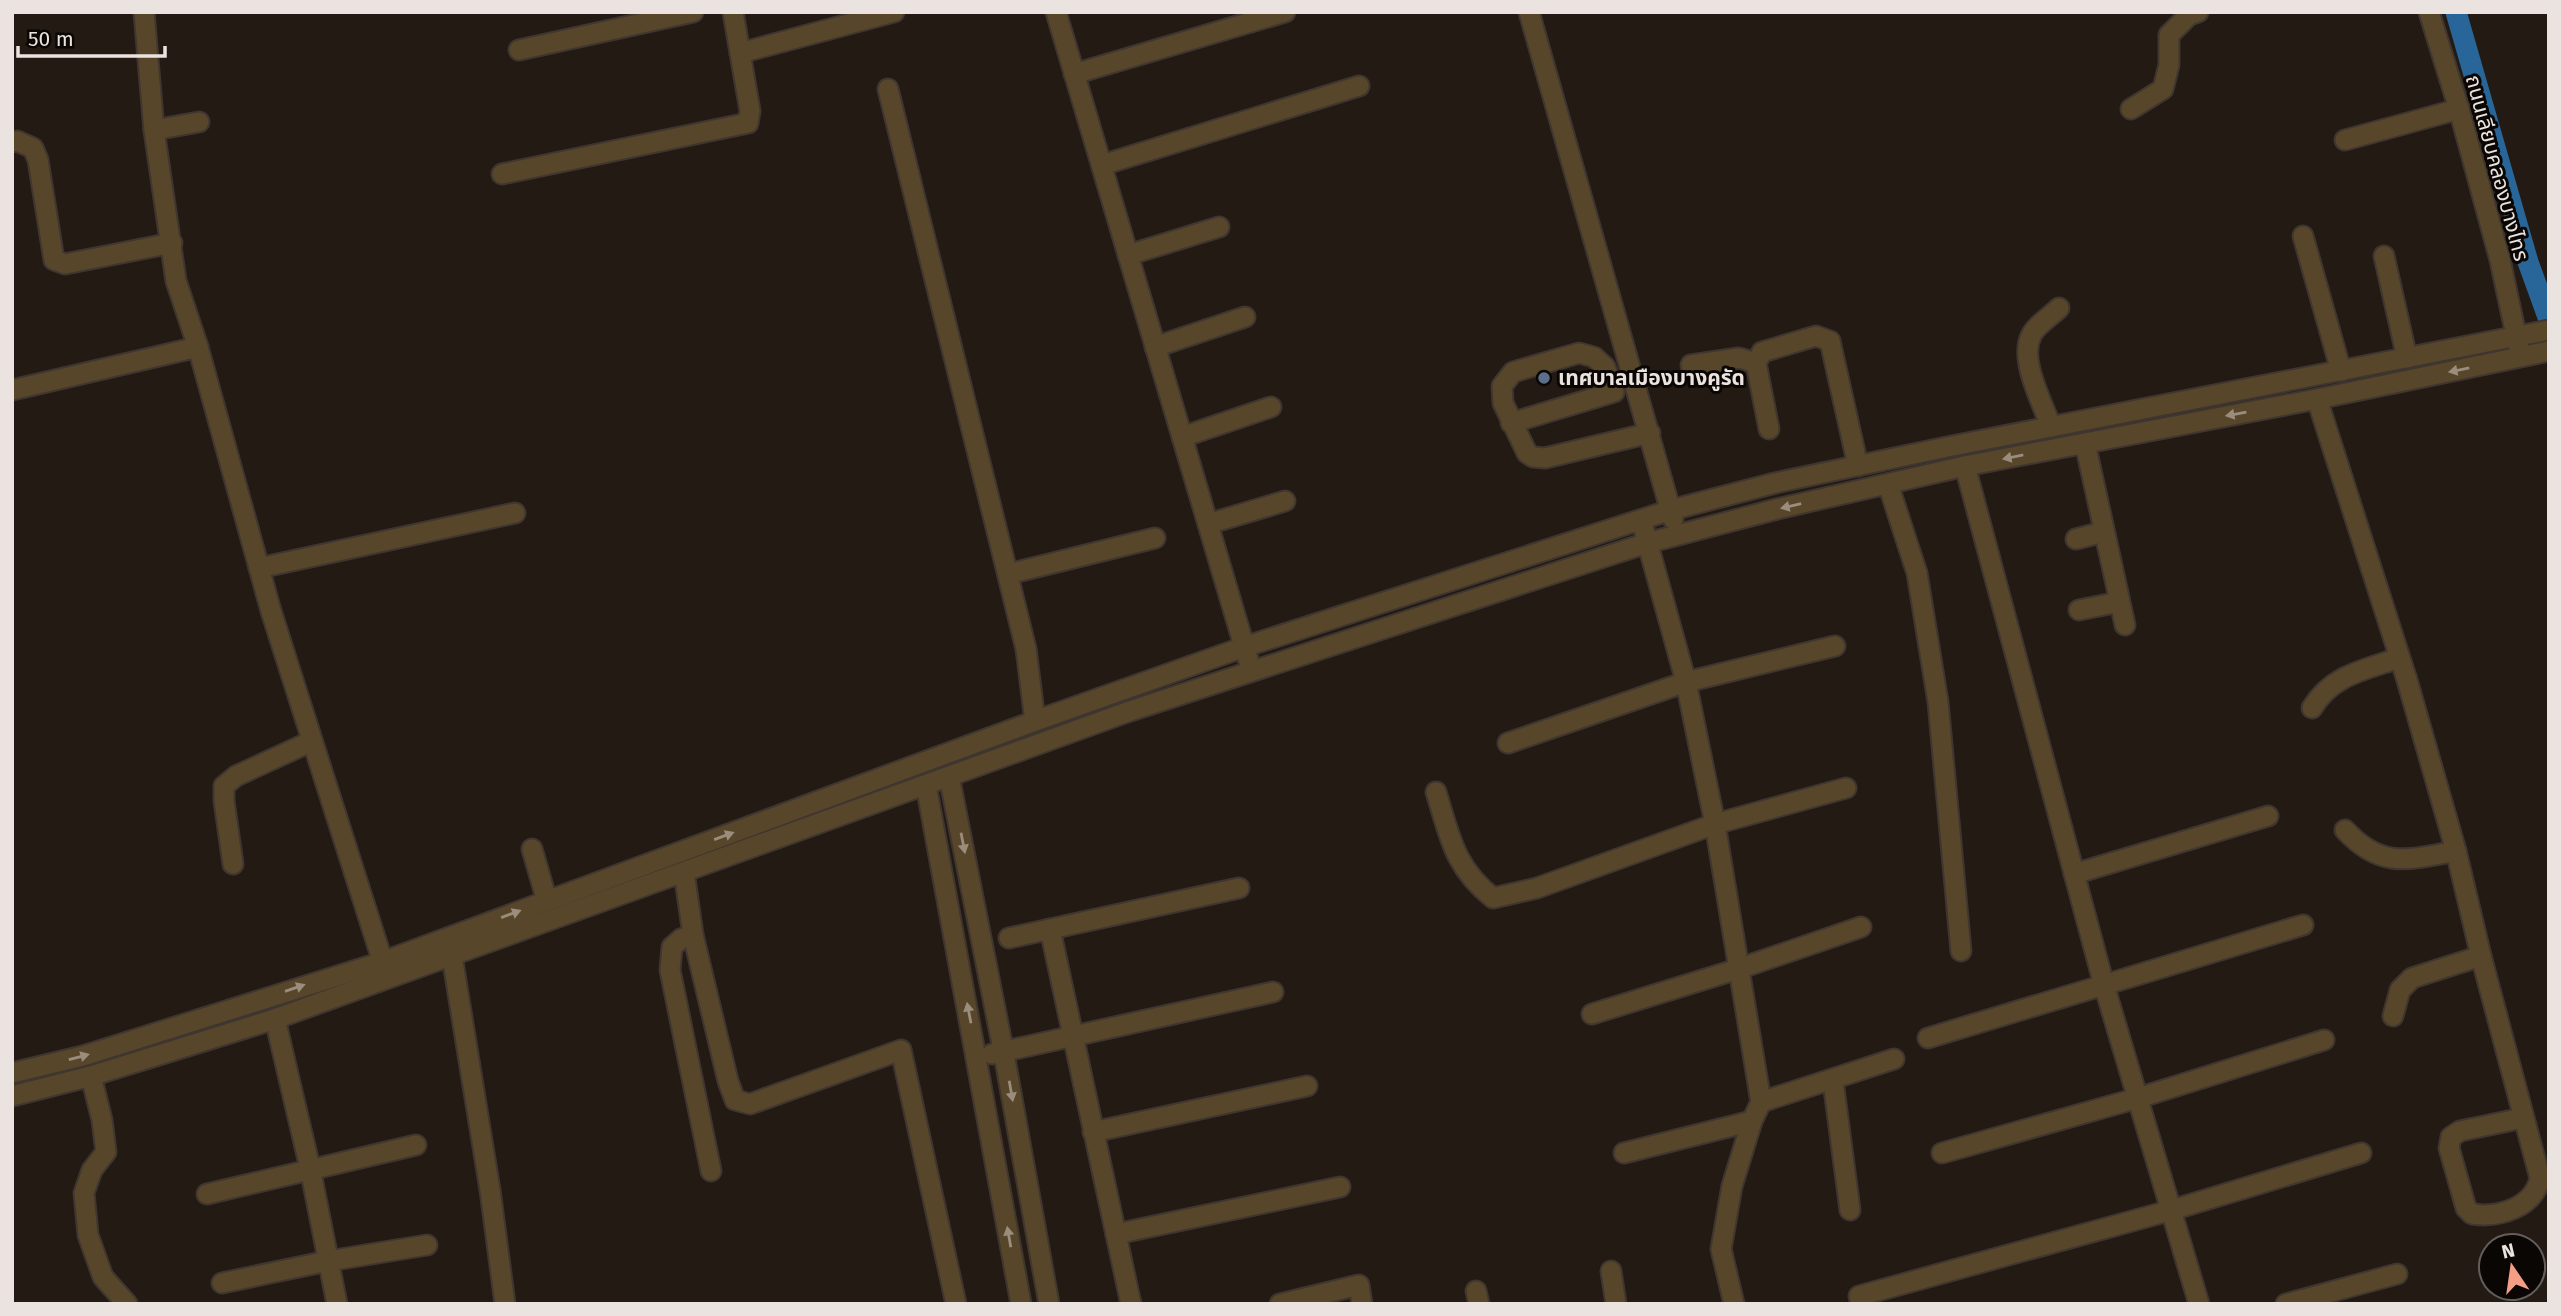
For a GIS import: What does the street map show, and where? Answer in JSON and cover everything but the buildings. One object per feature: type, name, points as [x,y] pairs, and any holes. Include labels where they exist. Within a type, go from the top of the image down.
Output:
[{"type":"street","points":[[144,12],[154,130],[176,281],[198,347],[259,569],[385,970]]},
{"type":"street","points":[[519,50],[693,12]]},
{"type":"street","points":[[502,174],[748,123],[750,111],[733,12]]},
{"type":"street","points":[[740,52],[894,12]]},
{"type":"street","points":[[1056,12],[1252,672]]},
{"type":"street","points":[[1074,74],[1284,12]]},
{"type":"street","points":[[1529,12],[1677,535]]},
{"type":"street","points":[[2131,109],[2163,89],[2169,65],[2169,35],[2189,15],[2198,12]]},
{"type":"street","name":"ถนนเลียบคลองบางไทร","points":[[2429,12],[2459,109],[2521,336],[2523,357]]},
{"type":"street","points":[[1102,165],[1359,86]]},
{"type":"street","points":[[888,89],[1026,649],[1035,721]]},
{"type":"street","points":[[2345,140],[2459,109]]},
{"type":"street","points":[[154,130],[200,122]]},
{"type":"street","points":[[12,142],[17,141],[33,148],[38,160],[54,260],[65,264],[172,243]]},
{"type":"street","points":[[1128,256],[1219,227]]},
{"type":"street","points":[[2303,236],[2341,371]]},
{"type":"street","points":[[2384,257],[2407,358]]},
{"type":"street","points":[[2052,427],[2027,355],[2031,335],[2059,308]]},
{"type":"street","points":[[1156,347],[1245,317]]},
{"type":"street","points":[[12,1096],[92,1076],[275,1019],[547,901],[1035,721],[1244,648],[1641,519],[1775,483],[2549,330]]},
{"type":"street","points":[[1769,429],[1756,363],[1762,352],[1816,336],[1830,341],[1858,466]]},
{"type":"street","points":[[12,390],[198,347]]},
{"type":"street","points":[[12,1073],[83,1056],[385,970],[452,956],[1130,711],[1647,543],[1965,466],[2317,399],[2549,351]]},
{"type":"street","points":[[1614,392],[1605,366],[1594,357],[1579,353],[1513,372],[1502,386],[1503,403],[1511,423],[1527,453],[1533,457],[1545,458],[1650,433]]},
{"type":"street","points":[[1691,365],[1739,358],[1756,363]]},
{"type":"street","points":[[1511,423],[1636,384]]},
{"type":"street","points":[[2317,399],[2399,658],[2456,851],[2540,1178],[2538,1191],[2520,1207],[2502,1212],[2472,1214],[2466,1208],[2449,1148],[2451,1138],[2460,1131],[2524,1118]]},
{"type":"street","points":[[1182,437],[1271,407]]},
{"type":"street","points":[[2085,443],[2125,625]]},
{"type":"street","points":[[1965,466],[2104,985],[2199,1304]]},
{"type":"street","points":[[1888,484],[1917,573],[1938,702],[1961,951]]},
{"type":"street","points":[[1208,524],[1284,501]]},
{"type":"street","points":[[259,569],[515,513]]},
{"type":"street","points":[[1641,519],[1686,682],[1715,824],[1761,1102],[1752,1121],[1732,1186],[1721,1249],[1734,1304]]},
{"type":"street","points":[[2076,539],[2103,533]]},
{"type":"street","points":[[1007,574],[1155,538]]},
{"type":"street","points":[[2079,610],[2119,602]]},
{"type":"street","points":[[1508,743],[1686,682],[1835,646]]},
{"type":"street","points":[[2312,708],[2321,692],[2344,676],[2399,658]]},
{"type":"street","points":[[233,864],[224,786],[236,776],[312,741]]},
{"type":"street","points":[[949,776],[1049,1304]]},
{"type":"street","points":[[926,785],[1021,1304]]},
{"type":"street","points":[[1436,792],[1456,855],[1474,882],[1493,898],[1537,888],[1715,824],[1846,788]]},
{"type":"street","points":[[2074,874],[2268,816]]},
{"type":"street","points":[[2345,830],[2366,850],[2383,857],[2404,860],[2456,851]]},
{"type":"street","points":[[532,849],[547,901]]},
{"type":"street","points":[[684,872],[693,935],[728,1082],[735,1100],[750,1104],[901,1051],[956,1304]]},
{"type":"street","points":[[1009,938],[1239,888]]},
{"type":"street","points":[[1928,1038],[2303,925]]},
{"type":"street","points":[[1592,1014],[1738,969],[1861,927]]},
{"type":"street","points":[[1050,929],[1131,1304]]},
{"type":"street","points":[[693,935],[681,939],[672,947],[670,970],[711,1171]]},
{"type":"street","points":[[452,956],[490,1190],[505,1304]]},
{"type":"street","points":[[2393,1016],[2400,990],[2412,978],[2481,956]]},
{"type":"street","points":[[977,1057],[1272,992]]},
{"type":"street","points":[[275,1019],[310,1168],[337,1304]]},
{"type":"street","points":[[1942,1153],[2138,1098],[2324,1040]]},
{"type":"street","points":[[1761,1102],[1833,1081],[1894,1059]]},
{"type":"street","points":[[92,1076],[106,1153],[92,1170],[83,1193],[88,1235],[103,1277],[127,1304]]},
{"type":"street","points":[[1833,1081],[1850,1210]]},
{"type":"street","points":[[1094,1132],[1307,1086]]},
{"type":"street","points":[[1624,1153],[1752,1121]]},
{"type":"street","points":[[207,1194],[416,1145]]},
{"type":"street","points":[[1861,1304],[1859,1296],[2172,1210],[2361,1153]]},
{"type":"street","points":[[1116,1234],[1340,1187]]},
{"type":"street","points":[[222,1283],[328,1261],[427,1245]]},
{"type":"street","points":[[1611,1271],[1616,1304]]},
{"type":"street","points":[[2286,1304],[2397,1273]]},
{"type":"street","points":[[1280,1304],[1359,1285],[1362,1304]]},
{"type":"waterway","points":[[2456,12],[2528,262],[2549,320]]},
{"type":"place","name":"เทศบาลเมืองบางคูรัด","points":[[1544,378]]}]
